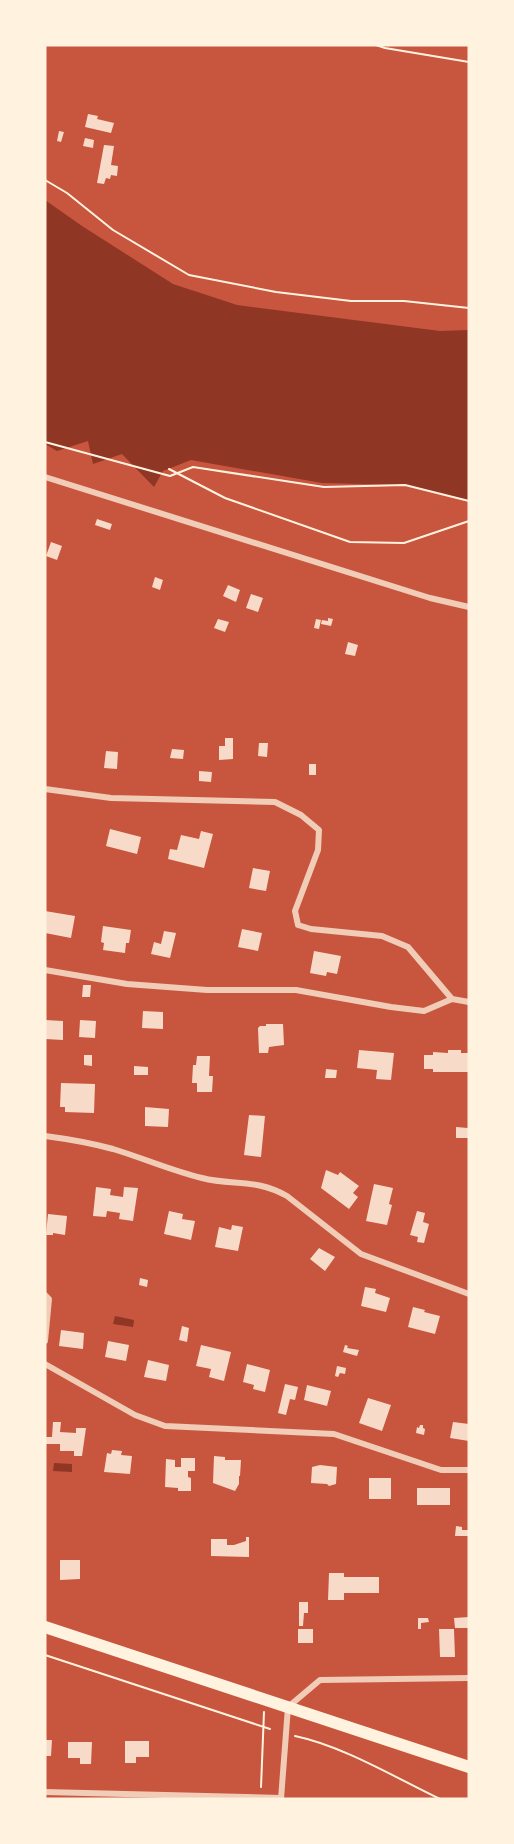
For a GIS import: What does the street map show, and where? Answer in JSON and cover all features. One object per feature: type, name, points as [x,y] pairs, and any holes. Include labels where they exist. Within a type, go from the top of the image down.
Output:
[{"type":"main road","points":[[45,1627],[469,1767]]},
{"type":"street","points":[[45,477],[430,598],[469,607]]},
{"type":"street","points":[[45,789],[111,798],[275,802],[301,815],[319,831],[318,850],[295,911],[298,925],[311,929],[382,936],[408,947],[453,999]]},
{"type":"street","points":[[45,970],[127,984],[207,990],[296,990],[424,1011],[453,999],[469,1002]]},
{"type":"street","points":[[45,1136],[81,1141],[115,1150],[203,1179],[258,1184],[274,1188],[361,1254],[469,1294]]},
{"type":"street","points":[[45,1294],[49,1299],[45,1341]]},
{"type":"street","points":[[45,1364],[135,1415],[165,1426],[334,1434],[441,1470],[469,1470]]},
{"type":"street","points":[[45,1792],[281,1798],[288,1707],[320,1680],[469,1678]]},
{"type":"path","points":[[376,45],[469,62]]},
{"type":"path","points":[[45,180],[67,193],[112,230],[189,275],[276,292],[351,301],[404,301],[469,308]]},
{"type":"path","points":[[45,442],[171,476],[193,467],[324,487],[405,484],[469,501]]},
{"type":"path","points":[[169,469],[225,498],[350,542],[404,543],[469,522]]},
{"type":"path","points":[[45,1655],[270,1729]]},
{"type":"path","points":[[261,1796],[264,1698]]},
{"type":"path","points":[[293,1735],[311,1739],[348,1755],[440,1799]]},
{"type":"shaded area","points":[[45,200],[173,284],[237,305],[440,331],[469,330],[469,501],[405,485],[322,483],[191,460],[163,471],[154,487],[122,454],[93,464],[88,441],[57,451],[45,444]]},
{"type":"shaded area","points":[[115,1316],[134,1320],[133,1327],[113,1324]]},
{"type":"shaded area","points":[[54,1463],[72,1464],[72,1472],[53,1471]]},
{"type":"building","points":[[88,114],[114,123],[111,133],[85,127]]},
{"type":"building","points":[[59,131],[64,132],[61,142],[57,141]]},
{"type":"building","points":[[85,138],[94,140],[93,148],[83,146]]},
{"type":"building","points":[[104,145],[114,146],[111,165],[118,166],[117,176],[111,175],[110,179],[106,178],[104,184],[97,183]]},
{"type":"building","points":[[97,519],[112,524],[110,530],[95,525]]},
{"type":"building","points":[[51,542],[62,546],[57,560],[46,556]]},
{"type":"building","points":[[155,577],[163,580],[160,590],[152,587]]},
{"type":"building","points":[[228,585],[240,590],[236,602],[223,596]]},
{"type":"building","points":[[251,594],[263,598],[258,612],[246,608]]},
{"type":"building","points":[[328,618],[333,619],[331,626],[321,624],[322,620],[328,621]]},
{"type":"building","points":[[218,619],[229,622],[225,632],[214,628]]},
{"type":"building","points":[[316,619],[321,620],[319,629],[314,628]]},
{"type":"building","points":[[348,642],[358,645],[355,656],[345,654]]},
{"type":"building","points":[[225,738],[233,738],[233,759],[219,760],[219,746],[225,746]]},
{"type":"building","points":[[259,743],[268,743],[267,757],[258,756]]},
{"type":"building","points":[[172,749],[184,750],[183,759],[170,758]]},
{"type":"building","points":[[106,751],[118,752],[117,769],[104,768]]},
{"type":"building","points":[[309,764],[316,764],[316,775],[309,775]]},
{"type":"building","points":[[199,771],[212,772],[211,782],[199,781]]},
{"type":"building","points":[[110,829],[141,837],[137,854],[106,846]]},
{"type":"building","points":[[201,831],[213,834],[204,868],[168,859],[170,849],[177,850],[181,835],[199,839]]},
{"type":"building","points":[[253,868],[270,871],[266,891],[249,888]]},
{"type":"building","points":[[45,911],[75,916],[71,938],[45,933]]},
{"type":"building","points":[[103,926],[131,930],[125,953],[103,950],[104,943],[101,942]]},
{"type":"building","points":[[242,929],[262,933],[258,951],[238,947]]},
{"type":"building","points":[[164,931],[176,933],[170,958],[151,954],[154,942],[161,944]]},
{"type":"building","points":[[314,951],[341,956],[337,974],[327,972],[326,976],[310,973]]},
{"type":"building","points":[[83,985],[91,985],[90,997],[82,997]]},
{"type":"building","points":[[143,1011],[163,1012],[163,1029],[142,1028]]},
{"type":"building","points":[[45,1020],[63,1021],[63,1040],[45,1039]]},
{"type":"building","points":[[80,1020],[96,1021],[95,1038],[79,1037]]},
{"type":"building","points":[[266,1024],[283,1024],[284,1045],[269,1047],[268,1053],[259,1053],[258,1028]]},
{"type":"building","points":[[359,1050],[394,1053],[391,1080],[376,1079],[377,1070],[357,1068]]},
{"type":"building","points":[[448,1050],[461,1050],[461,1053],[469,1053],[469,1072],[433,1072],[433,1069],[424,1069],[424,1055],[433,1055],[433,1052],[448,1053]]},
{"type":"building","points":[[84,1055],[92,1055],[92,1066],[84,1065]]},
{"type":"building","points":[[197,1056],[210,1056],[209,1076],[213,1076],[212,1092],[197,1092],[197,1083],[192,1083],[193,1065],[196,1065]]},
{"type":"building","points":[[134,1066],[148,1067],[148,1075],[134,1075]]},
{"type":"building","points":[[326,1069],[337,1070],[336,1078],[325,1078]]},
{"type":"building","points":[[61,1083],[95,1084],[94,1113],[65,1112],[65,1107],[60,1107]]},
{"type":"building","points":[[145,1107],[169,1109],[168,1127],[145,1126]]},
{"type":"building","points":[[249,1115],[265,1116],[261,1157],[244,1155]]},
{"type":"building","points":[[456,1127],[468,1128],[468,1138],[456,1138]]},
{"type":"building","points":[[326,1170],[338,1175],[340,1172],[359,1186],[353,1193],[358,1197],[349,1209],[321,1188]]},
{"type":"building","points":[[374,1184],[393,1188],[387,1225],[366,1221]]},
{"type":"building","points":[[96,1187],[111,1189],[110,1195],[123,1197],[124,1187],[138,1188],[133,1221],[119,1219],[120,1213],[107,1211],[106,1217],[93,1216]]},
{"type":"building","points":[[169,1211],[183,1214],[182,1219],[195,1221],[191,1240],[164,1234]]},
{"type":"building","points":[[417,1211],[425,1213],[423,1222],[429,1224],[424,1243],[417,1242],[418,1237],[410,1235]]},
{"type":"building","points":[[48,1214],[67,1216],[65,1235],[53,1233],[53,1235],[46,1235]]},
{"type":"building","points":[[232,1225],[243,1227],[238,1251],[215,1247],[219,1227],[231,1230]]},
{"type":"building","points":[[319,1248],[335,1257],[325,1271],[310,1259]]},
{"type":"building","points":[[140,1278],[148,1280],[147,1287],[139,1285]]},
{"type":"building","points":[[365,1287],[376,1289],[375,1293],[390,1298],[386,1312],[361,1306]]},
{"type":"building","points":[[413,1307],[440,1316],[435,1334],[408,1327]]},
{"type":"building","points":[[182,1326],[189,1328],[187,1342],[179,1340]]},
{"type":"building","points":[[61,1330],[84,1333],[83,1349],[59,1346]]},
{"type":"building","points":[[108,1341],[129,1345],[126,1361],[105,1357]]},
{"type":"building","points":[[201,1345],[231,1352],[224,1381],[209,1377],[211,1369],[196,1366]]},
{"type":"building","points":[[345,1345],[348,1346],[347,1348],[359,1350],[357,1356],[343,1352]]},
{"type":"building","points":[[148,1360],[169,1365],[166,1381],[144,1377]]},
{"type":"building","points":[[247,1364],[270,1370],[265,1392],[253,1389],[254,1385],[243,1382]]},
{"type":"building","points":[[337,1366],[346,1368],[345,1374],[340,1373],[338,1377],[335,1376]]},
{"type":"building","points":[[285,1384],[298,1387],[295,1400],[290,1399],[286,1415],[278,1413]]},
{"type":"building","points":[[307,1385],[331,1391],[327,1406],[304,1400]]},
{"type":"building","points":[[368,1398],[391,1405],[382,1431],[359,1423]]},
{"type":"building","points":[[53,1422],[61,1422],[60,1432],[76,1433],[76,1428],[86,1428],[82,1456],[74,1456],[74,1451],[60,1451],[60,1444],[45,1444],[45,1437],[52,1437]]},
{"type":"building","points":[[453,1422],[469,1424],[469,1441],[450,1438]]},
{"type":"building","points":[[420,1425],[423,1425],[425,1429],[424,1435],[416,1433]]},
{"type":"building","points":[[112,1450],[122,1451],[121,1455],[132,1456],[130,1474],[104,1472],[107,1453],[111,1454]]},
{"type":"building","points":[[214,1456],[225,1457],[225,1460],[241,1460],[239,1484],[235,1491],[213,1483]]},
{"type":"building","points":[[181,1458],[195,1458],[195,1471],[188,1471],[188,1477],[191,1478],[191,1491],[178,1491],[178,1488],[165,1487],[166,1459],[175,1460],[175,1467],[181,1467]]},
{"type":"building","points":[[320,1465],[337,1467],[336,1484],[329,1486],[311,1483],[312,1467]]},
{"type":"building","points":[[369,1478],[391,1478],[391,1499],[369,1499]]},
{"type":"building","points":[[417,1488],[450,1488],[450,1505],[417,1505]]},
{"type":"building","points":[[456,1526],[462,1527],[462,1530],[469,1530],[469,1536],[455,1536]]},
{"type":"building","points":[[246,1537],[249,1537],[249,1557],[211,1556],[211,1539],[227,1539],[227,1545],[234,1545],[246,1541]]},
{"type":"building","points":[[60,1560],[80,1560],[80,1579],[60,1580]]},
{"type":"building","points":[[329,1573],[344,1573],[344,1577],[379,1577],[379,1593],[344,1593],[344,1600],[328,1600]]},
{"type":"building","points":[[299,1602],[308,1602],[308,1613],[304,1613],[303,1626],[299,1626]]},
{"type":"building","points":[[469,1617],[469,1628],[455,1628],[454,1618]]},
{"type":"building","points":[[418,1618],[428,1618],[429,1622],[421,1623],[421,1629],[418,1629]]},
{"type":"building","points":[[298,1629],[313,1629],[313,1643],[298,1643]]},
{"type":"building","points":[[439,1629],[454,1629],[455,1657],[440,1657]]},
{"type":"building","points":[[45,1740],[52,1740],[51,1756],[45,1756]]},
{"type":"building","points":[[125,1741],[149,1741],[149,1757],[136,1757],[136,1763],[125,1763]]},
{"type":"building","points":[[68,1742],[92,1742],[91,1764],[80,1764],[80,1758],[68,1758]]}]
